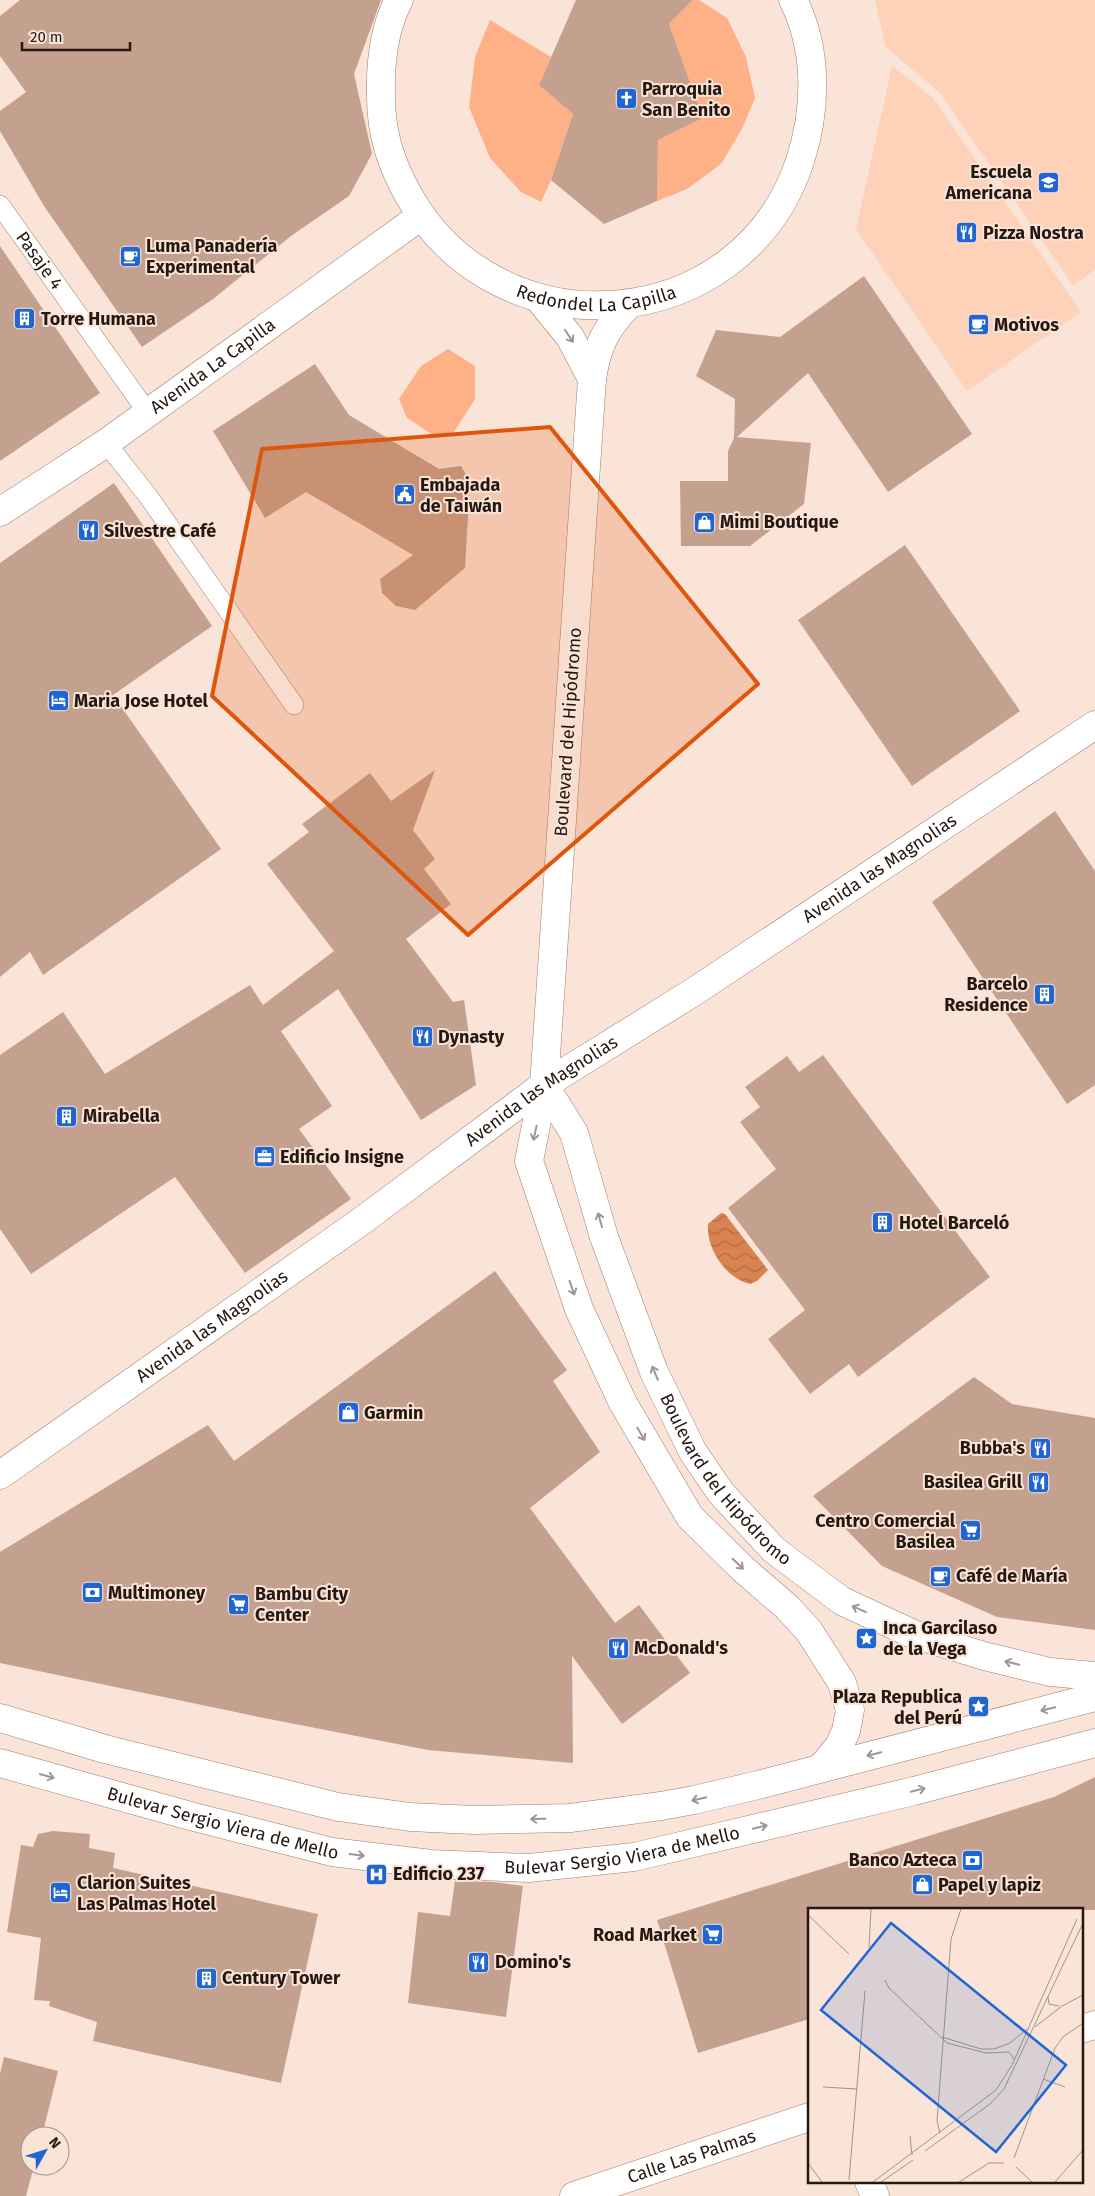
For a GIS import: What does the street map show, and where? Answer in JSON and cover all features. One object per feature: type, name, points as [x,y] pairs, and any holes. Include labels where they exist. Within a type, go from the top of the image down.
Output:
[{"type":"street","name":"Redondel La Capilla","points":[[399,0],[392,13],[380,65],[381,118],[395,170],[421,216],[454,253],[494,281],[540,299],[584,306],[630,304],[672,293],[702,278],[745,249],[773,216],[794,179],[808,138],[813,95],[810,52],[798,10],[793,0]]},
{"type":"street","name":"Avenida La Capilla","points":[[0,512],[106,443],[421,216]]},
{"type":"street","points":[[540,299],[570,337],[592,379]]},
{"type":"street","name":"Boulevard del Hipódromo","points":[[630,304],[614,320],[602,338],[595,358],[592,379],[544,1085],[529,1161],[579,1309],[623,1403],[690,1517],[743,1569],[793,1613],[809,1631],[842,1683],[850,1710],[846,1731],[839,1746],[821,1768]]},
{"type":"street","name":"Avenida las Magnolias","points":[[0,1475],[363,1220],[544,1085],[695,991],[1095,725]]},
{"type":"street","name":"Boulevard del Hipódromo","points":[[544,1085],[574,1133],[604,1237],[654,1372],[693,1452],[721,1493],[774,1550],[842,1601],[913,1634],[984,1656],[1050,1672],[1095,1676]]},
{"type":"street","points":[[690,1517],[721,1493]]},
{"type":"street","name":"Bulevar Sergio Viera de Mello","points":[[0,1718],[106,1749],[338,1806],[410,1816],[474,1820],[570,1818],[661,1806],[758,1785],[1095,1697]]},
{"type":"street","name":"Bulevar Sergio Viera de Mello","points":[[0,1763],[194,1817],[332,1852],[431,1864],[529,1868],[634,1857],[914,1791],[1095,1743]]},
{"type":"street","points":[[1082,2029],[1095,2025]]},
{"type":"street","name":"Calle Las Palmas","points":[[574,2196],[808,2116]]},
{"type":"street","points":[[870,2184],[874,2196]]},
{"type":"lane","name":"Pasaje 4","points":[[0,205],[148,413]]},
{"type":"lane","points":[[106,443],[148,496],[294,705]]},
{"type":"highlighted area","points":[[550,427],[758,684],[468,935],[212,696],[262,449]]},
{"type":"shaded area","points":[[693,0],[699,0],[727,18],[746,57],[755,98],[742,129],[721,164],[687,189],[657,201],[658,140],[703,118],[669,24]]},
{"type":"shaded area","name":"Escuela Americana","points":[[875,0],[1095,0],[1095,270],[1073,285],[940,93],[886,47]]},
{"type":"shaded area","points":[[490,20],[551,57],[539,85],[573,114],[551,180],[541,202],[521,192],[490,158],[469,107],[475,57]]},
{"type":"shaded area","points":[[892,66],[933,98],[1081,312],[967,391],[856,229]]},
{"type":"shaded area","points":[[448,349],[475,366],[475,399],[454,432],[436,437],[407,418],[399,399],[421,366]]},
{"type":"water","points":[[721,1213],[725,1214],[768,1270],[757,1281],[750,1284],[741,1281],[725,1269],[714,1252],[710,1243],[708,1224]]},
{"type":"building","points":[[20,0],[381,0],[354,74],[372,154],[349,196],[291,236],[213,299],[142,347],[44,206],[0,131],[0,111],[26,92],[0,56],[0,16]]},
{"type":"building","name":"Parroquia San Benito","points":[[576,0],[693,0],[669,24],[703,118],[658,140],[657,201],[604,224],[551,180],[573,114],[539,85]]},
{"type":"building","name":"Torre Humana","points":[[0,246],[100,393],[0,461]]},
{"type":"building","points":[[864,276],[972,434],[888,492],[808,373],[737,437],[811,443],[804,504],[750,546],[681,546],[680,481],[728,481],[728,451],[734,438],[735,399],[696,376],[716,330],[780,337]]},
{"type":"building","name":"Embajada de Taiwán","points":[[315,364],[349,415],[439,469],[461,466],[470,482],[465,568],[415,610],[396,606],[382,593],[380,579],[413,555],[306,492],[265,518],[213,431]]},
{"type":"building","name":"Maria Jose Hotel","points":[[114,483],[212,626],[113,695],[221,849],[43,975],[30,952],[0,977],[0,563]]},
{"type":"building","points":[[905,545],[1020,711],[912,786],[798,620]]},
{"type":"building","points":[[435,770],[413,830],[435,859],[424,869],[451,904],[406,939],[453,1002],[464,1000],[476,1085],[421,1120],[338,989],[281,1031],[332,1106],[299,1129],[351,1199],[245,1273],[175,1177],[31,1274],[0,1229],[0,1055],[63,1012],[105,1074],[250,985],[263,1005],[334,951],[267,864],[309,832],[302,824],[370,773],[391,801]]},
{"type":"building","name":"Barcelo Residence","points":[[1055,811],[1095,871],[1095,1085],[1067,1104],[932,902]]},
{"type":"building","name":"Hotel Barceló","points":[[823,1055],[990,1277],[858,1377],[849,1364],[810,1394],[768,1339],[805,1310],[728,1208],[776,1169],[740,1122],[760,1107],[745,1087],[787,1056],[799,1072]]},
{"type":"building","name":"Bambu City Center","points":[[495,1271],[567,1370],[553,1381],[600,1452],[530,1508],[615,1623],[639,1605],[690,1673],[622,1724],[572,1656],[573,1763],[428,1750],[0,1663],[0,1552],[208,1425],[234,1461]]},
{"type":"building","name":"Centro Comercial Basilea","points":[[974,1377],[1012,1404],[1095,1418],[1095,1630],[997,1617],[882,1566],[813,1496]]},
{"type":"building","points":[[1095,1777],[1095,1910],[1082,1910],[1082,1908],[808,1908],[808,2019],[698,2053],[657,1920],[1054,1797]]},
{"type":"building","name":"Century Tower","points":[[53,1831],[90,1834],[89,1848],[115,1853],[113,1868],[318,1914],[281,2083],[93,2041],[97,2022],[49,2006],[50,2001],[34,2000],[41,1938],[7,1932],[21,1845],[33,1847],[38,1834]]},
{"type":"building","name":"Domino's","points":[[455,1881],[493,1882],[523,1886],[506,2017],[408,2003],[418,1912],[450,1916]]},
{"type":"building","points":[[4,2057],[58,2071],[44,2126],[20,2126],[20,2176],[31,2176],[26,2196],[0,2196],[0,2074]]},
{"type":"place","name":"Parroquia San Benito","points":[[626,99]]},
{"type":"place","name":"Escuela Americana","points":[[1048,182]]},
{"type":"place","name":"Pizza Nostra","points":[[967,233]]},
{"type":"place","name":"Luma Panadería Experimental","points":[[130,256]]},
{"type":"place","name":"Torre Humana","points":[[25,319]]},
{"type":"place","name":"Motivos","points":[[978,325]]},
{"type":"place","name":"Embajada de Taiwán","points":[[404,495]]},
{"type":"place","name":"Mimi Boutique","points":[[704,522]]},
{"type":"place","name":"Silvestre Café","points":[[88,531]]},
{"type":"place","name":"Maria Jose Hotel","points":[[58,701]]},
{"type":"place","name":"Barcelo Residence","points":[[1044,994]]},
{"type":"place","name":"Dynasty","points":[[422,1037]]},
{"type":"place","name":"Mirabella","points":[[67,1116]]},
{"type":"place","name":"Edificio Insigne","points":[[264,1157]]},
{"type":"place","name":"Hotel Barceló","points":[[883,1223]]},
{"type":"place","name":"Garmin","points":[[348,1413]]},
{"type":"place","name":"Bubba's","points":[[1041,1448]]},
{"type":"place","name":"Basilea Grill","points":[[1038,1482]]},
{"type":"place","name":"Centro Comercial Basilea","points":[[971,1531]]},
{"type":"place","name":"Café de María","points":[[940,1576]]},
{"type":"place","name":"Multimoney","points":[[92,1593]]},
{"type":"place","name":"Bambu City Center","points":[[239,1604]]},
{"type":"place","name":"Inca Garcilaso de la Vega","points":[[867,1638]]},
{"type":"place","name":"McDonald's","points":[[618,1648]]},
{"type":"place","name":"Plaza Republica del Perú","points":[[978,1707]]},
{"type":"place","name":"Banco Azteca","points":[[973,1860]]},
{"type":"place","name":"Edificio 237","points":[[377,1874]]},
{"type":"place","name":"Papel y lapiz","points":[[922,1885]]},
{"type":"place","name":"Clarion Suites Las Palmas Hotel","points":[[61,1893]]},
{"type":"place","name":"Road Market","points":[[713,1935]]},
{"type":"place","name":"Domino's","points":[[479,1962]]},
{"type":"place","name":"Century Tower","points":[[206,1978]]}]
